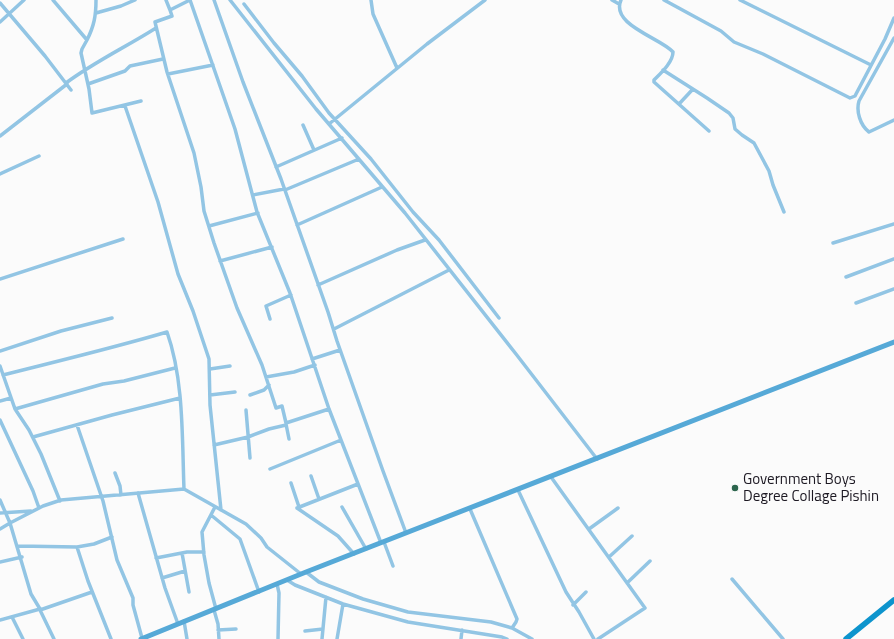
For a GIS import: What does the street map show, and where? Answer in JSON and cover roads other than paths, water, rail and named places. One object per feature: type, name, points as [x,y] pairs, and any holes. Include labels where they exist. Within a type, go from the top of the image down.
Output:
[{"type":"main road","points":[[141,639],[303,573],[894,342]]},
{"type":"main road","points":[[846,639],[894,600]]},
{"type":"street","points":[[0,22],[24,0]]},
{"type":"street","points":[[53,0],[87,40]]},
{"type":"street","points":[[96,0],[96,13],[93,28],[81,53],[88,84],[92,113],[125,106],[140,101]]},
{"type":"street","points":[[96,13],[121,6],[135,0]]},
{"type":"street","points":[[166,0],[172,14],[170,17],[154,22],[163,59],[194,153],[204,211],[220,261],[240,315],[266,377],[276,408],[282,406],[289,439]]},
{"type":"street","points":[[170,10],[190,0],[235,129],[258,213],[291,295],[329,409],[358,484],[393,566]]},
{"type":"street","points":[[214,0],[297,225],[384,475],[406,533]]},
{"type":"street","points":[[230,0],[329,124],[405,213],[597,459]]},
{"type":"street","points":[[371,0],[373,14],[397,68]]},
{"type":"street","points":[[329,124],[397,68],[485,0]]},
{"type":"street","points":[[612,0],[619,4]]},
{"type":"street","points":[[621,0],[619,10],[630,24],[642,34],[668,47],[672,52],[672,57],[654,82],[709,131]]},
{"type":"street","points":[[664,0],[721,31],[734,42],[763,54],[850,98],[856,94],[894,18]]},
{"type":"street","points":[[740,0],[871,65]]},
{"type":"street","points":[[0,3],[71,90]]},
{"type":"street","points":[[244,4],[335,119],[384,174],[413,212],[439,240],[499,318]]},
{"type":"street","points":[[0,136],[85,69],[117,52],[156,28]]},
{"type":"street","points":[[894,38],[859,100],[857,109],[861,121],[869,132],[894,120]]},
{"type":"street","points":[[88,84],[125,71],[129,66],[163,59]]},
{"type":"street","points":[[168,74],[213,65]]},
{"type":"street","points":[[663,70],[729,114],[732,118],[735,129],[756,145],[769,171],[784,212]]},
{"type":"street","points":[[679,104],[693,89]]},
{"type":"street","points":[[125,106],[155,195],[178,274],[209,359],[210,395],[221,510]]},
{"type":"street","points":[[304,125],[314,150]]},
{"type":"street","points":[[276,167],[342,138]]},
{"type":"street","points":[[0,174],[39,156]]},
{"type":"street","points":[[253,195],[284,189],[359,159]]},
{"type":"street","points":[[297,225],[382,187]]},
{"type":"street","points":[[209,226],[258,213]]},
{"type":"street","points":[[833,243],[894,224]]},
{"type":"street","points":[[0,278],[123,239]]},
{"type":"street","points":[[318,286],[397,250],[425,240]]},
{"type":"street","points":[[220,261],[272,247]]},
{"type":"street","points":[[846,277],[894,259]]},
{"type":"street","points":[[334,329],[449,270]]},
{"type":"street","points":[[856,303],[894,289]]},
{"type":"street","points":[[270,320],[266,306],[291,295]]},
{"type":"street","points":[[0,350],[61,331],[112,318]]},
{"type":"street","points":[[4,376],[87,352],[116,347],[167,332],[172,345],[180,398],[184,489]]},
{"type":"street","points":[[312,358],[340,350]]},
{"type":"street","points":[[266,377],[294,372],[314,365]]},
{"type":"street","points":[[210,369],[230,366]]},
{"type":"street","points":[[0,368],[15,409],[33,438],[60,501]]},
{"type":"street","points":[[15,409],[103,384],[124,381],[176,368]]},
{"type":"street","points":[[250,396],[264,390],[268,385]]},
{"type":"street","points":[[210,395],[235,392]]},
{"type":"street","points":[[0,401],[11,398]]},
{"type":"street","points":[[33,438],[153,404],[180,398]]},
{"type":"street","points":[[214,445],[248,437],[329,409]]},
{"type":"street","points":[[246,410],[250,458]]},
{"type":"street","points":[[0,420],[33,491],[39,508]]},
{"type":"street","points":[[77,425],[101,496],[117,560],[133,598],[133,605],[141,639]]},
{"type":"street","points":[[270,469],[342,440]]},
{"type":"street","points":[[115,473],[120,486],[121,495]]},
{"type":"street","points":[[311,476],[319,499]]},
{"type":"street","points":[[551,477],[645,608],[598,639]]},
{"type":"street","points":[[291,483],[299,507],[297,508],[338,536],[354,554]]},
{"type":"street","points":[[299,507],[358,484]]},
{"type":"street","points":[[0,529],[32,511],[60,501],[184,489],[249,527],[261,538],[267,547],[303,573],[319,582],[408,612],[491,622],[512,628],[532,639]]},
{"type":"street","points":[[518,490],[566,592],[594,639]]},
{"type":"street","points":[[138,493],[162,578],[178,624]]},
{"type":"street","points":[[0,500],[22,557],[32,594],[54,639]]},
{"type":"street","points":[[342,507],[366,549]]},
{"type":"street","points":[[215,508],[202,532],[219,639]]},
{"type":"street","points":[[589,529],[618,508]]},
{"type":"street","points":[[470,509],[517,619],[512,628]]},
{"type":"street","points":[[0,513],[32,511]]},
{"type":"street","points":[[212,514],[235,534],[242,543],[259,592]]},
{"type":"street","points":[[608,557],[632,536]]},
{"type":"street","points":[[18,546],[77,547],[94,544],[112,537]]},
{"type":"street","points":[[77,547],[92,592],[111,639]]},
{"type":"street","points":[[156,558],[182,553],[204,552]]},
{"type":"street","points":[[182,553],[189,592]]},
{"type":"street","points":[[0,562],[22,557]]},
{"type":"street","points":[[628,583],[650,560]]},
{"type":"street","points":[[162,578],[185,571]]},
{"type":"street","points":[[732,579],[783,639]]},
{"type":"street","points":[[287,580],[295,585],[343,604],[408,622],[462,630],[507,639]]},
{"type":"street","points":[[277,584],[279,593],[278,639]]},
{"type":"street","points":[[0,620],[92,592]]},
{"type":"street","points":[[573,605],[586,592]]},
{"type":"street","points":[[322,639],[326,597]]},
{"type":"street","points":[[337,639],[343,604]]},
{"type":"street","points":[[12,617],[23,639]]},
{"type":"street","points":[[184,621],[187,639]]},
{"type":"street","points":[[218,630],[236,629]]},
{"type":"street","points":[[305,631],[323,629]]},
{"type":"street","points":[[461,639],[462,630]]},
{"type":"place","name":"Government Boys Degree Collage Pishin","points":[[735,488]]}]
